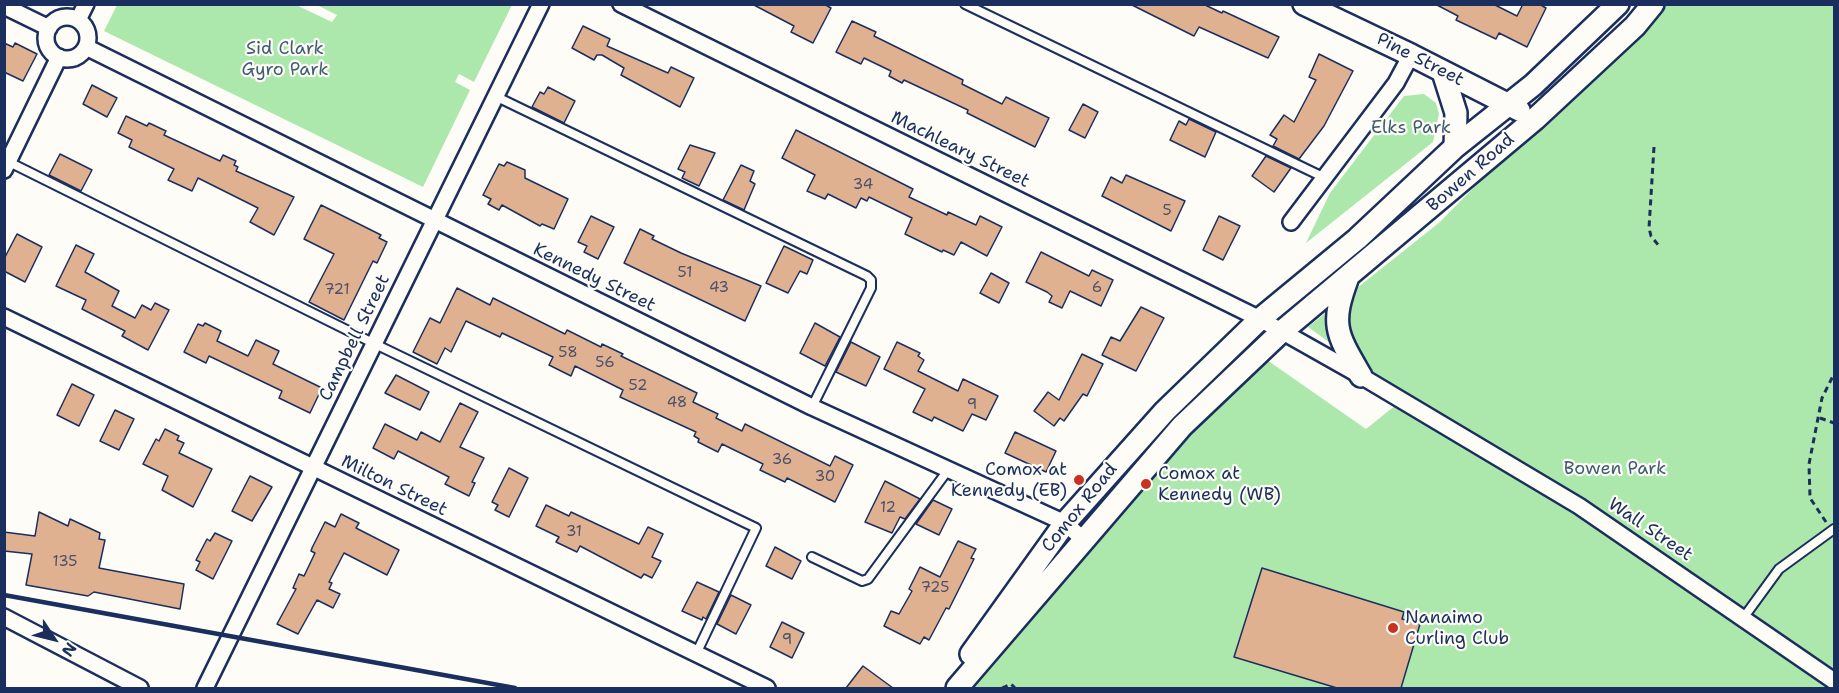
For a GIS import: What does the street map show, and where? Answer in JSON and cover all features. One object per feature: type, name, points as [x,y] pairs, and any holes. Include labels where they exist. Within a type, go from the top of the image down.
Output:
[{"type":"main road","name":"Pine Street","points":[[1304,4],[1411,54],[1535,119]]},
{"type":"main road","name":"Bowen Road","points":[[1280,333],[1535,119],[1635,26],[1653,4]]},
{"type":"main road","name":"Bowen Road","points":[[1260,319],[1358,239],[1455,147],[1509,104],[1607,8]]},
{"type":"main road","points":[[1443,72],[1456,113],[1455,147]]},
{"type":"main road","points":[[1348,276],[1336,308],[1337,318],[1341,343],[1361,376]]},
{"type":"main road","name":"Comox Road","points":[[946,688],[1065,524],[1133,444],[1260,319]]},
{"type":"main road","name":"Comox Road","points":[[957,688],[1182,426],[1280,333]]},
{"type":"street","points":[[78,20],[86,4]]},
{"type":"street","name":"Campbell Street","points":[[205,688],[541,4]]},
{"type":"street","name":"Machleary Street","points":[[621,4],[1260,319],[1280,333]]},
{"type":"street","points":[[4,6],[49,28]]},
{"type":"street","points":[[60,18],[78,20],[87,32],[86,47],[77,56],[59,57],[48,46],[49,28],[60,18]]},
{"type":"street","name":"Kennedy Street","points":[[86,47],[812,407],[1065,524],[1085,541]]},
{"type":"street","points":[[1291,222],[1396,83],[1411,54]]},
{"type":"street","points":[[6,164],[59,57]]},
{"type":"street","name":"Milton Street","points":[[4,317],[312,469],[766,688]]},
{"type":"street","name":"Wall Street","points":[[1280,333],[1361,376],[1579,506],[1744,617],[1834,681]]},
{"type":"street","points":[[4,617],[140,688]]},
{"type":"lane","points":[[965,4],[1323,177]]},
{"type":"lane","points":[[495,96],[867,276],[871,280],[871,288],[812,407]]},
{"type":"lane","points":[[6,164],[756,528],[696,654]]},
{"type":"lane","points":[[812,557],[862,581],[868,579],[948,470]]},
{"type":"lane","points":[[1744,617],[1779,569],[1833,530]]},
{"type":"path","points":[[1654,147],[1649,228],[1651,236],[1659,246]]},
{"type":"path","points":[[1833,530],[1810,498],[1809,464],[1820,418],[1822,398],[1834,374]]},
{"type":"path","points":[[1820,418],[1834,423]]},
{"type":"path","points":[[1002,688],[1011,684],[1015,688]]},
{"type":"green space","name":"Sid Clark Gyro Park","points":[[117,5],[296,5],[332,22],[337,15],[317,5],[512,5],[474,82],[459,74],[455,82],[470,90],[423,187],[104,31]]},
{"type":"green space","name":"Bowen Park","points":[[1653,5],[1834,5],[1834,688],[972,688],[1151,452],[1267,360],[1366,429],[1406,397],[1308,327],[1440,222]]},
{"type":"green space","name":"Elks Park","points":[[1424,94],[1436,103],[1439,114],[1433,142],[1306,243],[1330,193],[1404,96]]},
{"type":"building","points":[[752,4],[824,4],[831,8],[813,43],[791,32],[794,26]]},
{"type":"building","points":[[1130,4],[1203,4],[1279,37],[1268,58],[1199,27],[1194,36]]},
{"type":"building","points":[[1435,4],[1493,4],[1517,16],[1523,4],[1539,4],[1546,8],[1527,47],[1499,33],[1496,39],[1456,20],[1458,16]]},
{"type":"building","points":[[852,21],[876,32],[874,36],[963,80],[962,84],[1002,104],[1006,97],[1049,118],[1035,147],[967,113],[968,110],[904,80],[902,83],[889,76],[891,71],[864,58],[861,64],[836,52]]},
{"type":"building","points":[[583,26],[610,39],[607,46],[668,73],[671,67],[694,78],[680,107],[621,75],[624,68],[602,55],[597,55],[594,60],[572,48]]},
{"type":"building","points":[[4,43],[13,47],[15,43],[37,54],[23,81],[4,72]]},
{"type":"building","points":[[1319,54],[1353,71],[1324,126],[1299,159],[1273,146],[1277,139],[1270,135],[1284,115],[1294,122],[1316,80],[1309,77]]},
{"type":"building","points":[[92,85],[117,98],[107,117],[83,104]]},
{"type":"building","points":[[548,87],[575,101],[564,123],[532,107],[540,92],[544,94]]},
{"type":"building","points":[[1083,104],[1098,112],[1085,138],[1069,130]]},
{"type":"building","points":[[126,116],[147,126],[149,123],[166,131],[164,135],[220,161],[223,155],[236,161],[234,165],[238,167],[236,171],[294,197],[274,235],[250,222],[258,208],[198,178],[192,191],[168,180],[174,169],[129,147],[132,140],[118,133]]},
{"type":"building","points":[[1189,119],[1216,132],[1205,157],[1170,140],[1179,121],[1186,125]]},
{"type":"building","points":[[796,130],[913,189],[909,197],[947,215],[948,212],[976,225],[980,216],[1002,227],[987,256],[961,242],[954,255],[943,250],[942,252],[905,234],[912,218],[869,197],[867,201],[861,198],[856,208],[828,194],[825,199],[807,191],[815,175],[782,158]]},
{"type":"building","points":[[690,145],[715,153],[699,186],[682,178],[685,172],[678,169]]},
{"type":"building","points":[[60,154],[92,170],[81,191],[49,175]]},
{"type":"building","points":[[1266,156],[1291,168],[1274,192],[1252,176]]},
{"type":"building","points":[[507,162],[525,170],[525,178],[568,199],[554,229],[542,224],[540,226],[502,205],[499,210],[488,204],[491,199],[483,195],[499,164],[504,166]]},
{"type":"building","points":[[741,165],[754,171],[750,181],[755,184],[744,210],[723,200]]},
{"type":"building","points":[[1126,175],[1185,201],[1171,231],[1102,196],[1111,177],[1122,183]]},
{"type":"building","points":[[321,205],[381,235],[379,238],[387,242],[377,263],[373,261],[344,320],[309,302],[334,254],[304,239]]},
{"type":"building","points":[[591,216],[614,227],[598,259],[584,252],[587,246],[578,242]]},
{"type":"building","points":[[1219,216],[1240,226],[1223,260],[1203,250]]},
{"type":"building","points":[[640,229],[654,236],[652,239],[681,253],[761,286],[745,321],[624,263]]},
{"type":"building","points":[[17,234],[42,247],[25,282],[4,271],[4,259]]},
{"type":"building","points":[[76,245],[94,254],[85,272],[119,291],[112,306],[135,318],[142,305],[151,310],[155,303],[169,310],[148,350],[122,336],[125,331],[82,309],[86,300],[56,286]]},
{"type":"building","points":[[784,246],[813,260],[807,274],[800,271],[788,293],[766,283]]},
{"type":"building","points":[[1041,252],[1089,276],[1092,270],[1113,280],[1101,306],[1070,291],[1062,308],[1049,302],[1052,296],[1047,292],[1026,282]]},
{"type":"building","points":[[991,273],[1009,283],[999,303],[980,293]]},
{"type":"building","points":[[457,288],[490,305],[493,298],[565,334],[567,330],[601,347],[602,344],[623,354],[621,356],[697,393],[693,402],[718,414],[716,418],[742,431],[745,424],[830,466],[835,456],[853,465],[835,502],[787,478],[785,482],[760,470],[763,464],[722,444],[718,452],[698,442],[699,439],[694,436],[696,432],[620,397],[623,390],[575,366],[571,376],[549,365],[553,357],[502,333],[500,337],[466,321],[451,352],[445,348],[437,364],[413,352],[430,318],[440,323]]},
{"type":"building","points":[[1141,307],[1164,318],[1136,371],[1102,355],[1111,337],[1120,341]]},
{"type":"building","points":[[205,323],[221,331],[217,341],[248,356],[256,340],[279,351],[273,364],[322,388],[310,413],[279,398],[282,391],[209,356],[206,363],[184,352],[198,324],[203,326]]},
{"type":"building","points":[[815,323],[840,337],[825,366],[800,353]]},
{"type":"building","points":[[851,342],[880,357],[866,386],[836,372]]},
{"type":"building","points":[[897,342],[920,353],[918,356],[924,360],[918,371],[958,391],[963,379],[998,396],[986,420],[972,414],[963,431],[934,417],[932,421],[913,412],[925,389],[884,369]]},
{"type":"building","points":[[1082,354],[1103,364],[1087,396],[1083,394],[1064,421],[1060,418],[1054,426],[1034,411],[1048,392],[1059,400]]},
{"type":"building","points":[[396,375],[429,392],[420,410],[385,393]]},
{"type":"building","points":[[72,384],[94,395],[79,426],[57,415]]},
{"type":"building","points":[[460,403],[478,412],[460,447],[484,458],[472,482],[475,483],[469,496],[445,484],[449,477],[398,451],[394,459],[373,448],[385,424],[417,440],[421,432],[440,442]]},
{"type":"building","points":[[115,410],[134,419],[119,450],[100,441]]},
{"type":"building","points":[[165,429],[179,436],[177,440],[184,443],[179,453],[212,469],[193,507],[162,490],[168,476],[143,464],[156,439],[159,441]]},
{"type":"building","points":[[1015,432],[1056,451],[1046,472],[1005,453]]},
{"type":"building","points":[[509,468],[528,478],[509,517],[495,510],[498,505],[492,502]]},
{"type":"building","points":[[250,476],[272,487],[252,521],[232,511]]},
{"type":"building","points":[[885,481],[920,499],[905,519],[900,517],[892,533],[865,522]]},
{"type":"building","points":[[933,500],[952,509],[939,535],[916,524]]},
{"type":"building","points":[[546,505],[569,516],[571,512],[639,544],[648,527],[663,534],[652,557],[661,561],[652,578],[644,574],[641,578],[580,546],[577,552],[556,542],[559,537],[536,526]]},
{"type":"building","points":[[39,512],[68,526],[70,519],[100,533],[99,539],[105,540],[99,568],[184,584],[180,609],[94,592],[88,596],[26,585],[32,554],[4,551],[4,532],[35,536]]},
{"type":"building","points":[[341,514],[359,523],[356,528],[399,550],[387,575],[344,553],[329,582],[332,583],[329,589],[340,594],[333,608],[317,600],[298,634],[277,624],[296,589],[293,588],[299,574],[304,576],[315,553],[311,551],[325,522],[335,527]]},
{"type":"building","points":[[215,533],[232,541],[213,579],[196,570],[200,562],[196,560],[207,539],[210,541]]},
{"type":"building","points":[[958,541],[976,549],[971,558],[974,559],[949,609],[946,608],[929,640],[924,637],[920,644],[884,626],[891,611],[899,614],[912,591],[909,589],[920,567],[940,577]]},
{"type":"building","points":[[775,547],[801,561],[792,579],[766,566]]},
{"type":"building","points":[[1262,568],[1404,612],[1402,619],[1420,624],[1401,688],[1337,688],[1234,657]]},
{"type":"building","points":[[697,582],[719,592],[706,619],[703,617],[702,620],[682,611]]},
{"type":"building","points":[[731,595],[751,605],[736,634],[717,624]]},
{"type":"building","points":[[782,622],[804,633],[792,658],[770,647]]},
{"type":"building","points":[[863,666],[893,688],[846,688]]},
{"type":"railway","points":[[4,595],[515,688]]},
{"type":"place","name":"Comox at Kennedy (EB)","points":[[1079,480]]},
{"type":"place","name":"Comox at Kennedy (WB)","points":[[1146,484]]},
{"type":"place","name":"Nanaimo Curling Club","points":[[1393,628]]}]
